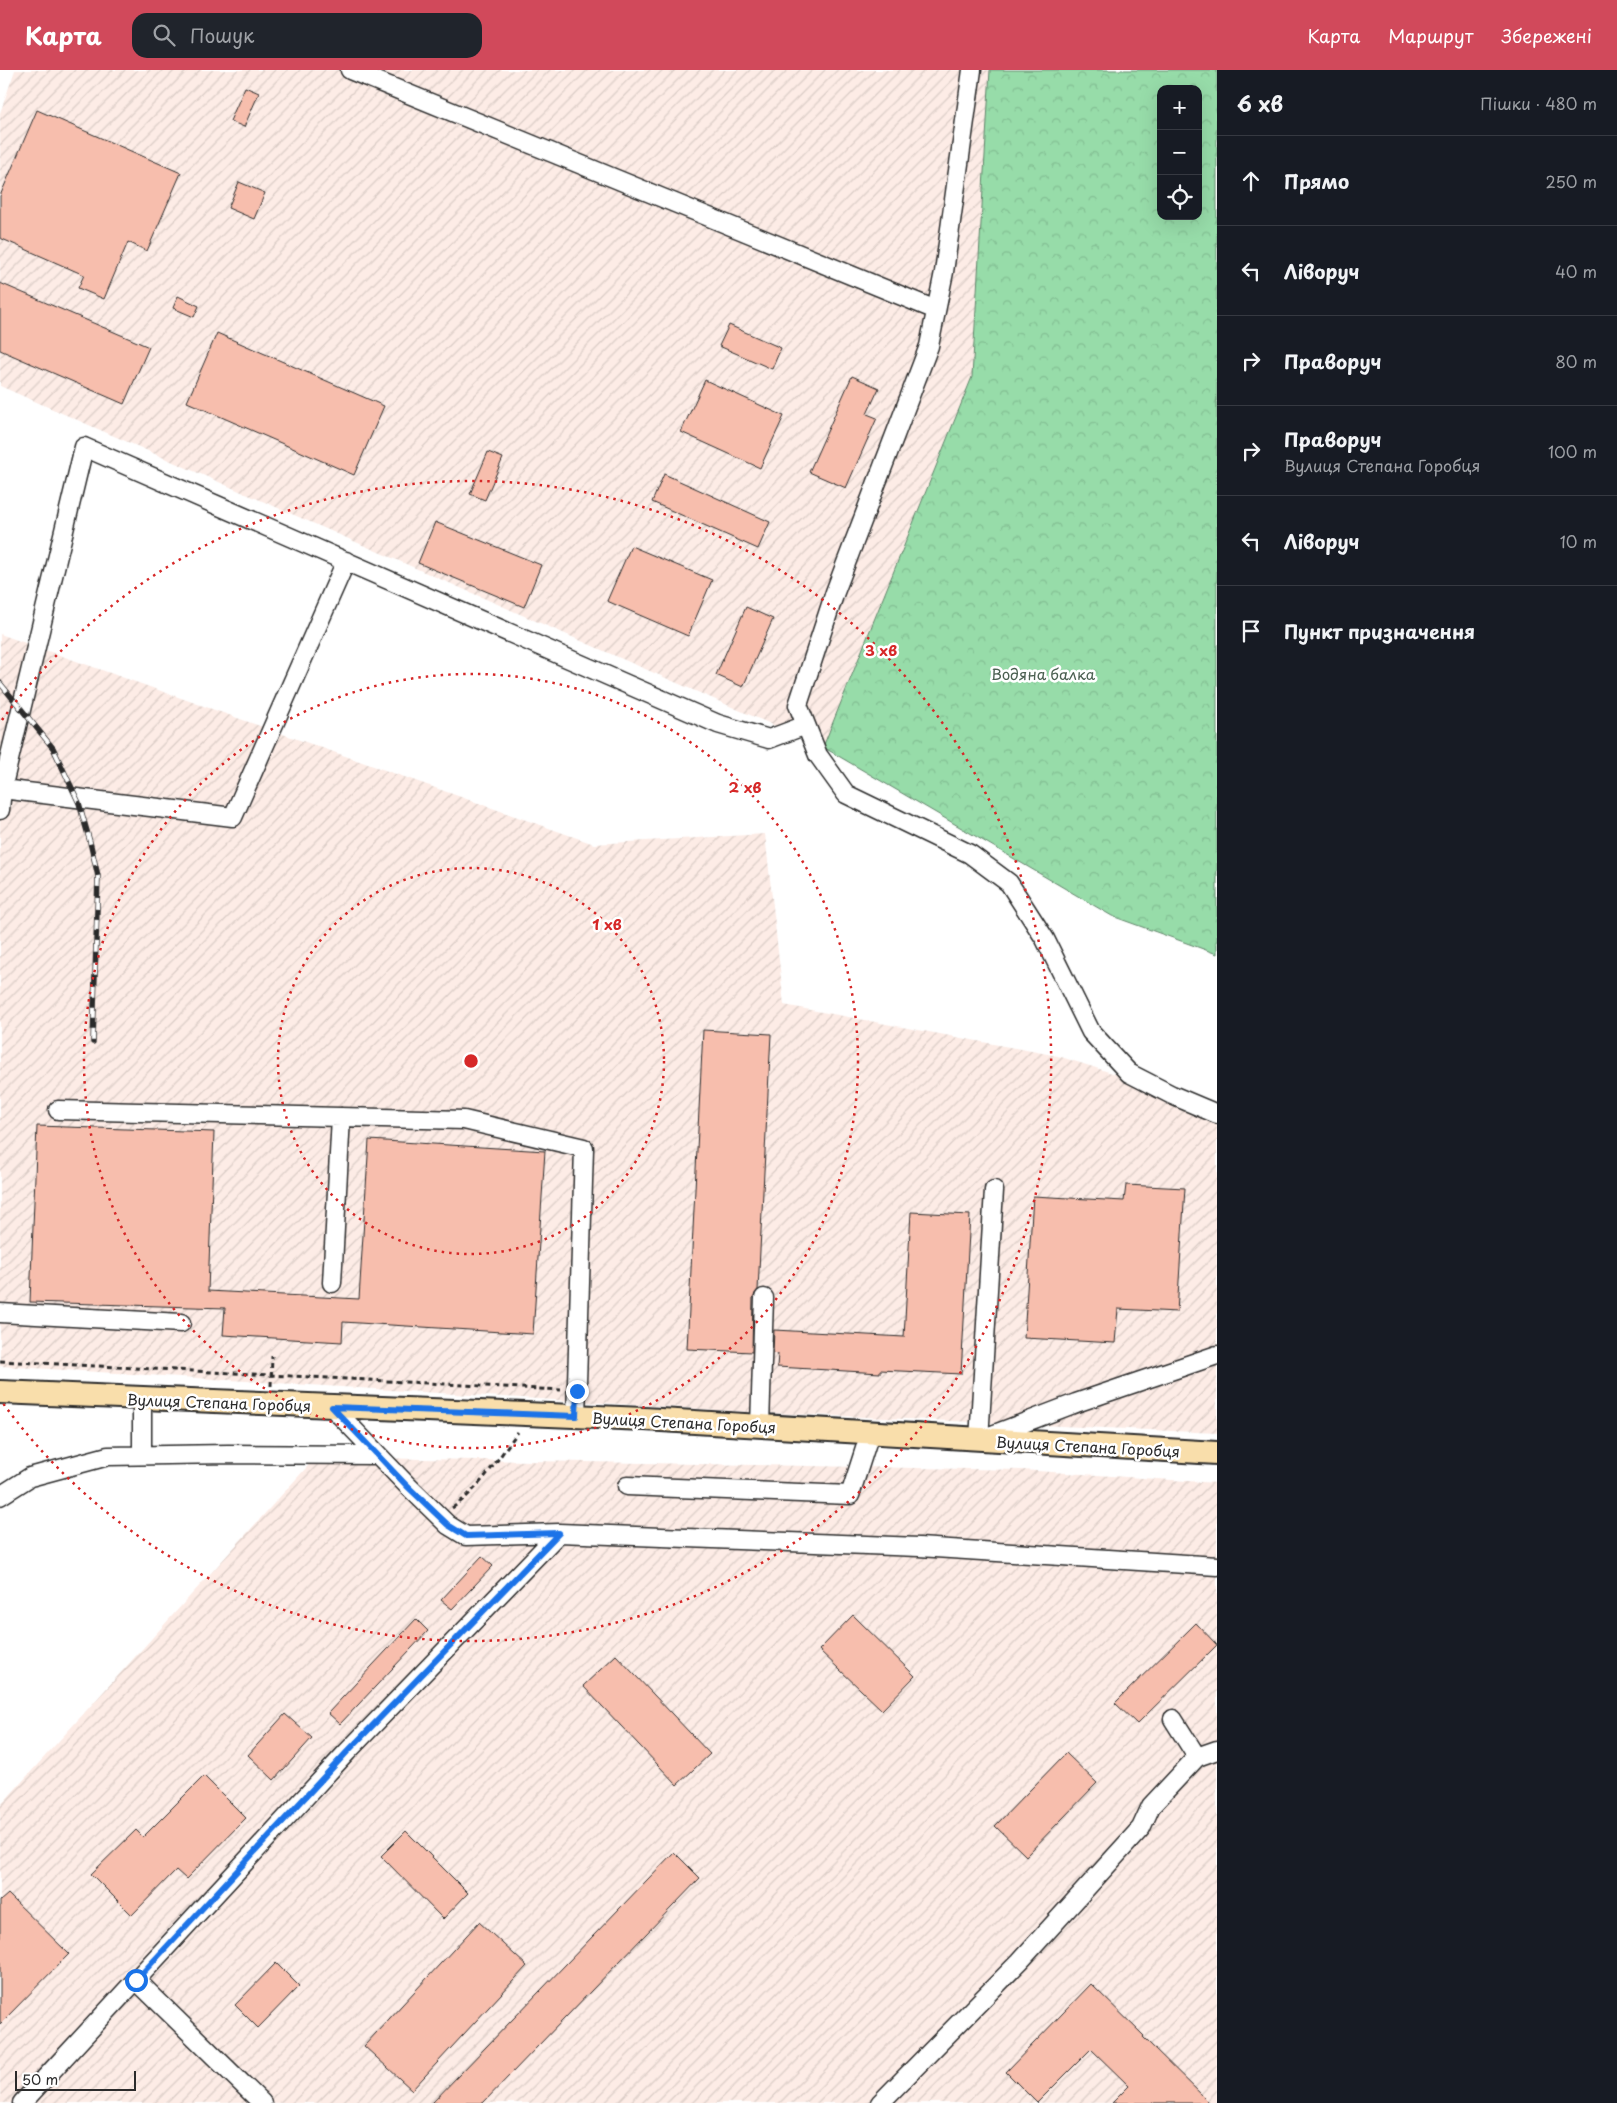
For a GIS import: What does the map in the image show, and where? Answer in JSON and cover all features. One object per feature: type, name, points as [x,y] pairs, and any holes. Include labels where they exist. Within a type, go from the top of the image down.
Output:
[{"type":"main road","name":"Вулиця Степана Горобця","points":[[0,1392],[576,1416],[1217,1454]]},
{"type":"lane","points":[[350,70],[936,310]]},
{"type":"lane","points":[[972,70],[944,272],[929,346],[835,592],[798,705],[818,755],[846,794],[970,854],[1009,883],[1045,939],[1091,1032],[1129,1073],[1172,1095],[1217,1114]]},
{"type":"lane","points":[[0,810],[2,789],[84,446],[718,724],[769,739],[806,725]]},
{"type":"lane","points":[[2,789],[233,817],[346,561]]},
{"type":"lane","points":[[58,1110],[464,1120],[584,1148],[576,1416]]},
{"type":"lane","points":[[332,1283],[341,1117]]},
{"type":"lane","points":[[994,1190],[979,1440],[1076,1403],[1217,1355]]},
{"type":"lane","points":[[760,1426],[764,1298]]},
{"type":"lane","points":[[0,1313],[181,1323]]},
{"type":"lane","points":[[142,1399],[142,1455]]},
{"type":"lane","points":[[332,1407],[439,1516],[466,1536],[559,1533],[919,1547],[1217,1566]]},
{"type":"lane","points":[[627,1486],[850,1494],[870,1433]]},
{"type":"lane","points":[[0,1496],[30,1477],[108,1456],[378,1455]]},
{"type":"lane","points":[[22,2103],[347,1752],[559,1533]]},
{"type":"lane","points":[[1173,1719],[1197,1757]]},
{"type":"lane","points":[[880,2103],[1020,1961],[1142,1828],[1151,1806],[1197,1757],[1217,1750]]},
{"type":"lane","points":[[136,1980],[262,2103]]},
{"type":"path","points":[[271,1404],[272,1356]]},
{"type":"path","points":[[0,1362],[577,1391]]},
{"type":"path","points":[[439,1516],[463,1500],[481,1481],[520,1429],[512,1426]]},
{"type":"shaded area","points":[[15,70],[990,70],[972,377],[823,747],[0,386],[0,113]]},
{"type":"shaded area","points":[[0,634],[594,844],[765,834],[784,1005],[1058,1056],[1217,1106],[1217,1433],[750,1412],[0,1366]]},
{"type":"shaded area","points":[[316,1457],[1022,1470],[1217,1483],[1217,2103],[0,2103],[0,1806]]},
{"type":"green space","name":"Водяна балка","points":[[990,70],[1217,70],[1217,954],[1112,916],[823,747],[972,377]]},
{"type":"building","points":[[245,87],[259,93],[244,127],[230,121]]},
{"type":"building","points":[[37,110],[181,173],[147,251],[128,242],[104,299],[78,288],[84,275],[0,238],[0,196]]},
{"type":"building","points":[[239,182],[265,193],[254,219],[228,208]]},
{"type":"building","points":[[0,283],[149,347],[124,404],[0,350]]},
{"type":"building","points":[[178,296],[199,306],[194,317],[173,308]]},
{"type":"building","points":[[729,325],[781,348],[772,369],[719,346]]},
{"type":"building","points":[[217,333],[384,406],[354,475],[187,402]]},
{"type":"building","points":[[852,376],[879,388],[867,414],[877,418],[846,488],[809,472]]},
{"type":"building","points":[[705,380],[784,416],[760,468],[681,432]]},
{"type":"building","points":[[488,452],[503,458],[485,500],[470,494]]},
{"type":"building","points":[[664,474],[770,522],[758,549],[652,502]]},
{"type":"building","points":[[435,522],[541,565],[524,607],[418,563]]},
{"type":"building","points":[[631,546],[712,580],[688,636],[607,601]]},
{"type":"building","points":[[746,607],[773,619],[743,687],[716,675]]},
{"type":"building","points":[[703,1030],[771,1034],[758,1290],[753,1298],[752,1352],[687,1349]]},
{"type":"building","points":[[37,1126],[214,1132],[208,1291],[359,1299],[369,1140],[545,1151],[533,1334],[343,1322],[342,1342],[223,1335],[225,1308],[30,1302]]},
{"type":"building","points":[[1126,1185],[1185,1188],[1177,1312],[1118,1309],[1115,1343],[1024,1338],[1033,1196],[1124,1201]]},
{"type":"building","points":[[911,1212],[970,1215],[961,1374],[880,1370],[880,1373],[777,1367],[778,1354],[773,1353],[774,1330],[904,1337]]},
{"type":"building","points":[[482,1556],[493,1566],[452,1609],[441,1600]]},
{"type":"building","points":[[853,1615],[915,1676],[882,1710],[819,1650]]},
{"type":"building","points":[[416,1619],[428,1631],[340,1724],[328,1713]]},
{"type":"building","points":[[1196,1623],[1217,1645],[1137,1724],[1115,1703]]},
{"type":"building","points":[[616,1655],[710,1754],[677,1785],[583,1686]]},
{"type":"building","points":[[285,1714],[312,1738],[274,1780],[248,1755]]},
{"type":"building","points":[[1066,1753],[1097,1783],[1026,1856],[995,1826]]},
{"type":"building","points":[[204,1776],[246,1818],[186,1879],[176,1870],[132,1915],[91,1874],[136,1830],[143,1837]]},
{"type":"building","points":[[406,1831],[468,1893],[443,1919],[381,1856]]},
{"type":"building","points":[[674,1852],[700,1878],[483,2103],[432,2103]]},
{"type":"building","points":[[8,1894],[69,1954],[0,2024],[0,1901]]},
{"type":"building","points":[[479,1922],[527,1966],[412,2090],[364,2046]]},
{"type":"building","points":[[276,1963],[299,1986],[258,2028],[235,2005]]},
{"type":"building","points":[[1091,1984],[1210,2103],[1112,2103],[1129,2086],[1091,2049],[1037,2103],[1006,2072]]},
{"type":"railway","points":[[0,683],[53,748],[79,803],[90,842],[98,876],[93,1042]]},
{"type":"route","points":[[136,1980],[347,1752],[559,1533],[466,1536],[448,1525],[407,1486],[332,1407],[576,1416],[577,1391]]}]
